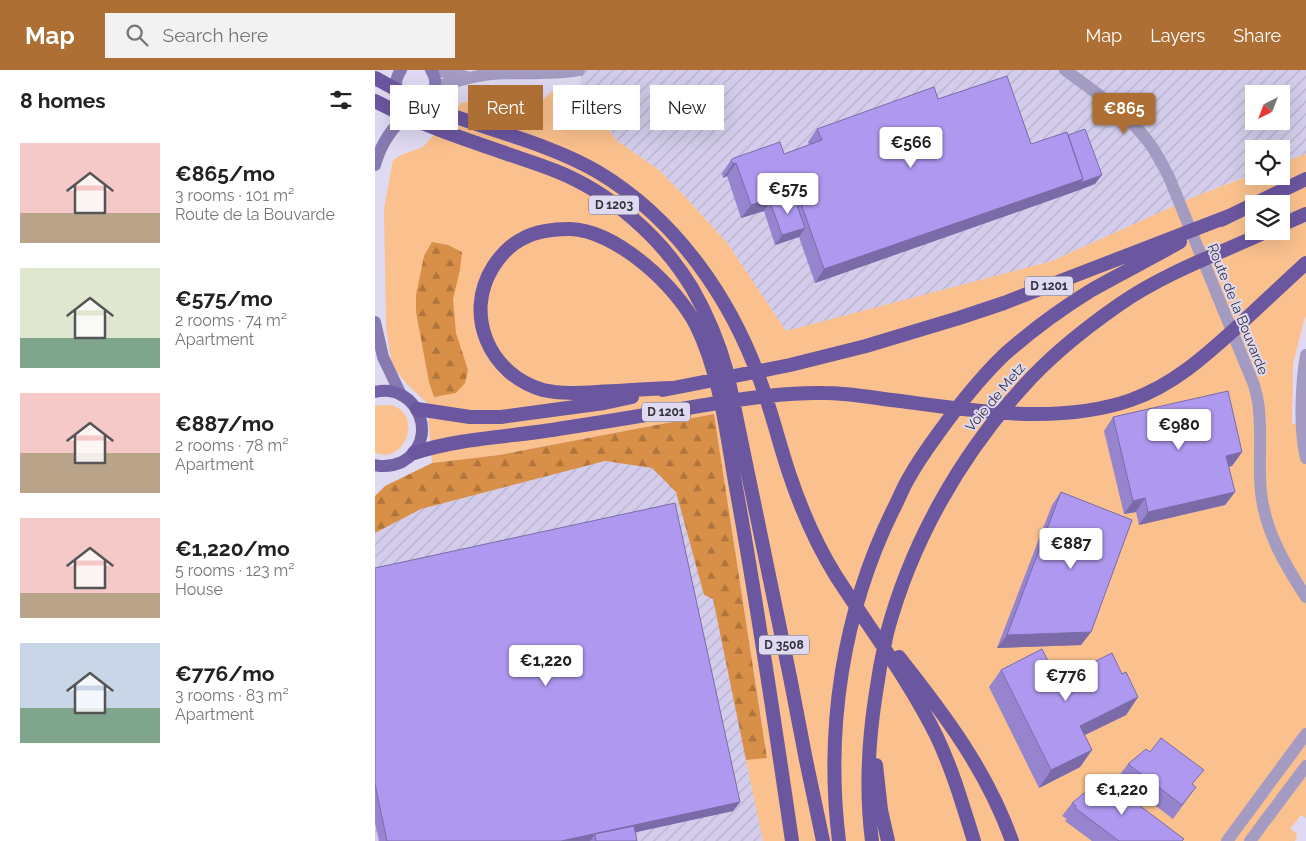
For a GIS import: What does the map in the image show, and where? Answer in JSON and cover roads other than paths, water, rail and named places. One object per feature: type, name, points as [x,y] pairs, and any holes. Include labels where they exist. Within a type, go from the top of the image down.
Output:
[{"type":"highway","name":"D 1203","points":[[375,78],[442,112],[567,157],[596,171],[634,197],[671,231],[695,260],[728,310],[743,340],[753,362],[789,474],[826,560],[842,586],[909,678]]},
{"type":"highway","name":"D 1203","points":[[375,101],[410,118],[556,171],[593,190],[628,215],[657,242],[692,288],[713,346],[727,372],[734,400],[736,451]]},
{"type":"highway","name":"D 1201","points":[[1273,195],[1306,179]]},
{"type":"highway","name":"D 1201","points":[[417,409],[470,417],[501,417],[604,403],[790,365],[866,346],[1004,303],[1245,208]]},
{"type":"highway","points":[[1290,221],[1306,214]]},
{"type":"highway","points":[[839,841],[834,778],[835,733],[839,685],[848,636],[861,588],[880,536],[909,477],[936,436],[971,390],[1005,355],[1047,320],[1090,292],[1229,216]]},
{"type":"highway","points":[[671,388],[566,393],[543,390],[526,383],[507,371],[495,358],[485,338],[481,318],[481,296],[487,277],[499,258],[524,238],[547,230],[572,229],[605,238],[639,259],[664,282],[682,302],[696,325],[713,346]]},
{"type":"highway","name":"Voie de Metz","points":[[876,693],[887,633],[901,590],[927,527],[966,459],[981,437],[1020,389],[1069,343],[1145,288],[1248,240]]},
{"type":"highway","name":"D 1201","points":[[414,453],[433,447],[474,440],[553,430],[753,398],[822,393],[847,394],[980,411],[1074,413],[1105,408],[1159,388],[1188,370],[1306,262]]},
{"type":"highway","points":[[736,451],[751,571],[792,841]]},
{"type":"highway","name":"D 3508","points":[[736,451],[790,677],[823,841]]},
{"type":"highway","points":[[909,678],[948,762],[974,841]]},
{"type":"highway","points":[[909,678],[965,746],[979,768],[998,804],[1012,841]]},
{"type":"highway","points":[[872,841],[869,777],[876,693]]},
{"type":"highway","points":[[876,693],[876,766],[881,810],[888,841]]},
{"type":"main road","points":[[431,70],[434,74],[435,85]]},
{"type":"main road","points":[[375,165],[379,152],[391,130]]},
{"type":"main road","points":[[375,322],[383,357],[401,395]]},
{"type":"main road","points":[[375,392],[387,391],[407,398],[417,409],[421,417],[422,427],[422,436],[414,453],[399,464],[377,467]]},
{"type":"street","points":[[435,70],[469,77]]},
{"type":"street","points":[[442,85],[469,77],[491,74],[543,74],[579,70]]},
{"type":"street","name":"Route de la Bouvarde","points":[[1065,70],[1125,116],[1147,140],[1169,177],[1254,385],[1259,409],[1261,494],[1268,523],[1288,570],[1306,597]]},
{"type":"street","points":[[1306,355],[1302,406],[1306,458]]},
{"type":"street","points":[[1227,841],[1306,734]]},
{"type":"street","points":[[1250,841],[1306,766]]}]
